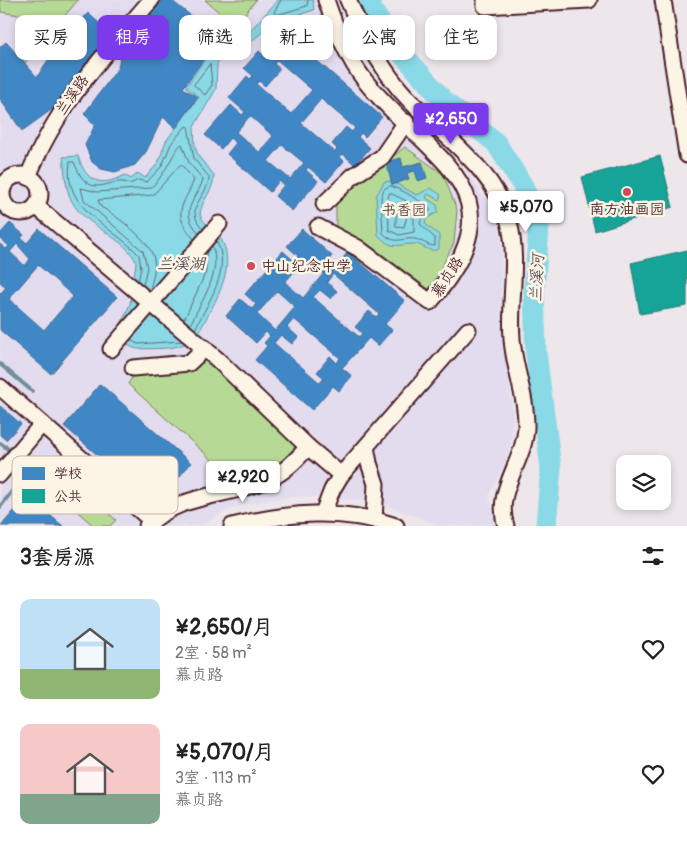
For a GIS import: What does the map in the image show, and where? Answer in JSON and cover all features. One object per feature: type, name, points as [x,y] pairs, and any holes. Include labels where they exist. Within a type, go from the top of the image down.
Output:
[{"type":"street","name":"兰溪路","points":[[28,177],[48,132],[74,91],[151,0]]},
{"type":"street","name":"慕贞路","points":[[318,227],[358,248],[430,302],[448,280],[462,256],[467,243],[470,214],[464,188],[442,157],[377,94],[354,64],[343,45],[326,0]]},
{"type":"street","points":[[348,0],[371,49],[397,86],[470,159],[500,200],[508,220],[513,243],[512,339],[524,398],[526,430],[518,464],[503,494],[503,517],[506,526]]},
{"type":"street","points":[[485,0],[485,6],[589,0]]},
{"type":"street","points":[[663,0],[687,155]]},
{"type":"street","points":[[324,204],[353,176],[382,157],[406,122]]},
{"type":"street","points":[[16,176],[28,177],[39,189],[36,206],[26,212],[15,212],[2,200],[4,188],[16,176]]},
{"type":"street","points":[[36,206],[201,344],[308,447],[341,475]]},
{"type":"street","points":[[115,345],[218,225]]},
{"type":"street","points":[[323,513],[332,490],[341,475],[468,330]]},
{"type":"street","points":[[133,368],[189,363],[201,344]]},
{"type":"street","points":[[0,387],[76,456]]},
{"type":"street","points":[[15,456],[42,424]]},
{"type":"street","points":[[178,509],[189,503],[268,480],[288,468],[308,447]]},
{"type":"street","points":[[366,447],[368,463],[376,484],[374,520]]},
{"type":"street","points":[[0,474],[12,460]]},
{"type":"street","points":[[232,526],[268,518],[305,520],[323,513],[374,520],[396,526]]},
{"type":"street","points":[[138,514],[149,524],[168,514]]},
{"type":"shaded area","name":"中山纪念中学","points":[[0,0],[334,0],[343,21],[343,60],[361,60],[378,85],[471,177],[498,221],[502,249],[501,313],[513,414],[512,438],[506,461],[489,495],[497,526],[441,526],[386,505],[359,500],[299,496],[271,499],[232,508],[199,526],[0,526]]},
{"type":"green space","points":[[0,0],[78,0],[65,15],[19,15],[1,12]]},
{"type":"green space","points":[[205,0],[256,0],[244,15],[222,15]]},
{"type":"green space","name":"书香园","points":[[405,147],[443,174],[457,210],[454,243],[430,290],[368,244],[336,228],[336,205],[358,183]]},
{"type":"green space","points":[[206,357],[299,445],[271,475],[234,480],[128,384],[141,362]]},
{"type":"green space","points":[[80,514],[109,514],[116,520],[110,526],[94,526]]},
{"type":"water","name":"兰溪湖","points":[[278,0],[313,0],[314,10],[297,15],[264,15]]},
{"type":"water","name":"兰溪湖","points":[[261,19],[261,33],[251,42],[251,30]]},
{"type":"water","name":"兰溪湖","points":[[204,60],[218,60],[216,89],[194,127],[195,147],[199,157],[214,175],[212,186],[200,215],[222,241],[226,252],[227,264],[225,277],[215,302],[197,336],[191,341],[169,348],[137,349],[123,341],[117,333],[130,304],[136,262],[124,246],[88,220],[74,205],[67,188],[63,157],[78,156],[85,172],[90,177],[101,182],[125,175],[131,179],[138,173],[145,178],[158,163],[166,141],[199,97],[186,87]]},
{"type":"water","points":[[391,181],[417,195],[431,188],[441,195],[439,200],[428,194],[426,198],[437,205],[438,212],[426,219],[425,224],[439,235],[439,249],[429,250],[421,245],[414,244],[395,246],[378,235],[376,196],[384,182]]},
{"type":"building: 学校","points":[[162,0],[171,0],[190,15],[179,15],[179,60],[203,60],[183,88],[198,97],[176,128],[163,117],[146,152],[135,165],[115,172],[101,169],[92,162],[85,145],[95,125],[84,114],[118,68],[119,60],[169,60],[169,15],[150,15]]},
{"type":"building: 学校","points":[[88,13],[97,21],[97,56],[58,105],[22,131],[0,99],[0,47],[6,42],[15,52],[15,60],[22,60],[37,77],[48,60],[87,60],[86,15]]},
{"type":"building: 学校","points":[[259,51],[261,53],[261,60],[277,60],[316,60],[382,117],[365,137],[361,133],[358,137],[370,148],[355,165],[343,154],[340,157],[344,161],[326,182],[308,167],[306,170],[318,181],[292,211],[275,196],[284,185],[279,181],[270,192],[227,154],[236,143],[230,138],[221,149],[205,135],[231,105],[242,115],[245,112],[229,98],[247,76],[250,79],[253,76],[244,68]],"holes":[[[277,60],[312,90],[291,114],[256,84],[259,81],[265,86],[280,69],[274,64]],[[321,99],[355,128],[352,132],[346,127],[332,144],[337,149],[335,152],[301,123]],[[250,116],[273,136],[259,152],[236,132]],[[282,145],[304,163],[290,179],[268,161]]]},
{"type":"building: 学校","points":[[401,158],[403,167],[422,162],[427,178],[418,181],[415,171],[407,173],[409,179],[392,185],[386,162]]},
{"type":"building: 学校","points":[[10,223],[24,235],[21,238],[27,243],[39,229],[117,297],[51,374],[0,330],[0,292],[6,287],[0,282],[0,244],[6,249],[9,246],[0,238],[0,234]],"holes":[[[17,244],[30,259],[25,266],[10,252]],[[38,265],[73,296],[44,330],[9,299]]]},
{"type":"building: 学校","points":[[302,229],[332,256],[326,263],[330,266],[333,262],[337,265],[348,252],[405,301],[385,324],[392,330],[378,346],[369,338],[342,368],[352,376],[339,391],[333,386],[312,410],[255,360],[267,346],[264,343],[270,336],[266,332],[256,343],[226,316],[240,299],[252,309],[256,304],[245,294],[283,251],[294,261],[298,256],[287,246]],"holes":[[[304,261],[317,273],[320,270],[324,273],[303,298],[285,282]],[[333,274],[379,314],[376,317],[369,311],[355,327],[362,333],[359,337],[313,297],[320,290],[331,299],[337,291],[327,282]],[[277,291],[295,307],[275,331],[257,314]],[[294,319],[340,358],[337,363],[330,356],[317,372],[324,378],[320,383],[274,343],[281,335],[292,344],[298,337],[287,327]]]},
{"type":"building: 学校","points":[[100,384],[191,463],[178,478],[178,456],[99,456],[64,426]]},
{"type":"building: 学校","points":[[0,406],[21,424],[6,440],[0,435]]},
{"type":"building: 学校","points":[[12,513],[49,514],[63,526],[1,526]]},
{"type":"building: 公共","name":"南方油画园","points":[[660,156],[673,207],[595,231],[582,177]]},
{"type":"building: 公共","points":[[687,250],[687,306],[640,314],[631,263]]},
{"type":"waterway","name":"兰溪河","points":[[370,0],[372,10],[397,48],[446,103],[496,143],[523,186],[539,227],[534,291],[536,353],[551,468],[546,526]]},
{"type":"waterway","points":[[0,364],[32,391]]},
{"type":"waterway","points":[[0,443],[7,448],[10,456]]},
{"type":"waterway","points":[[0,507],[12,491]]},
{"type":"place","name":"南方油画园","points":[[627,192]]},
{"type":"place","name":"中山纪念中学","points":[[251,266]]}]
